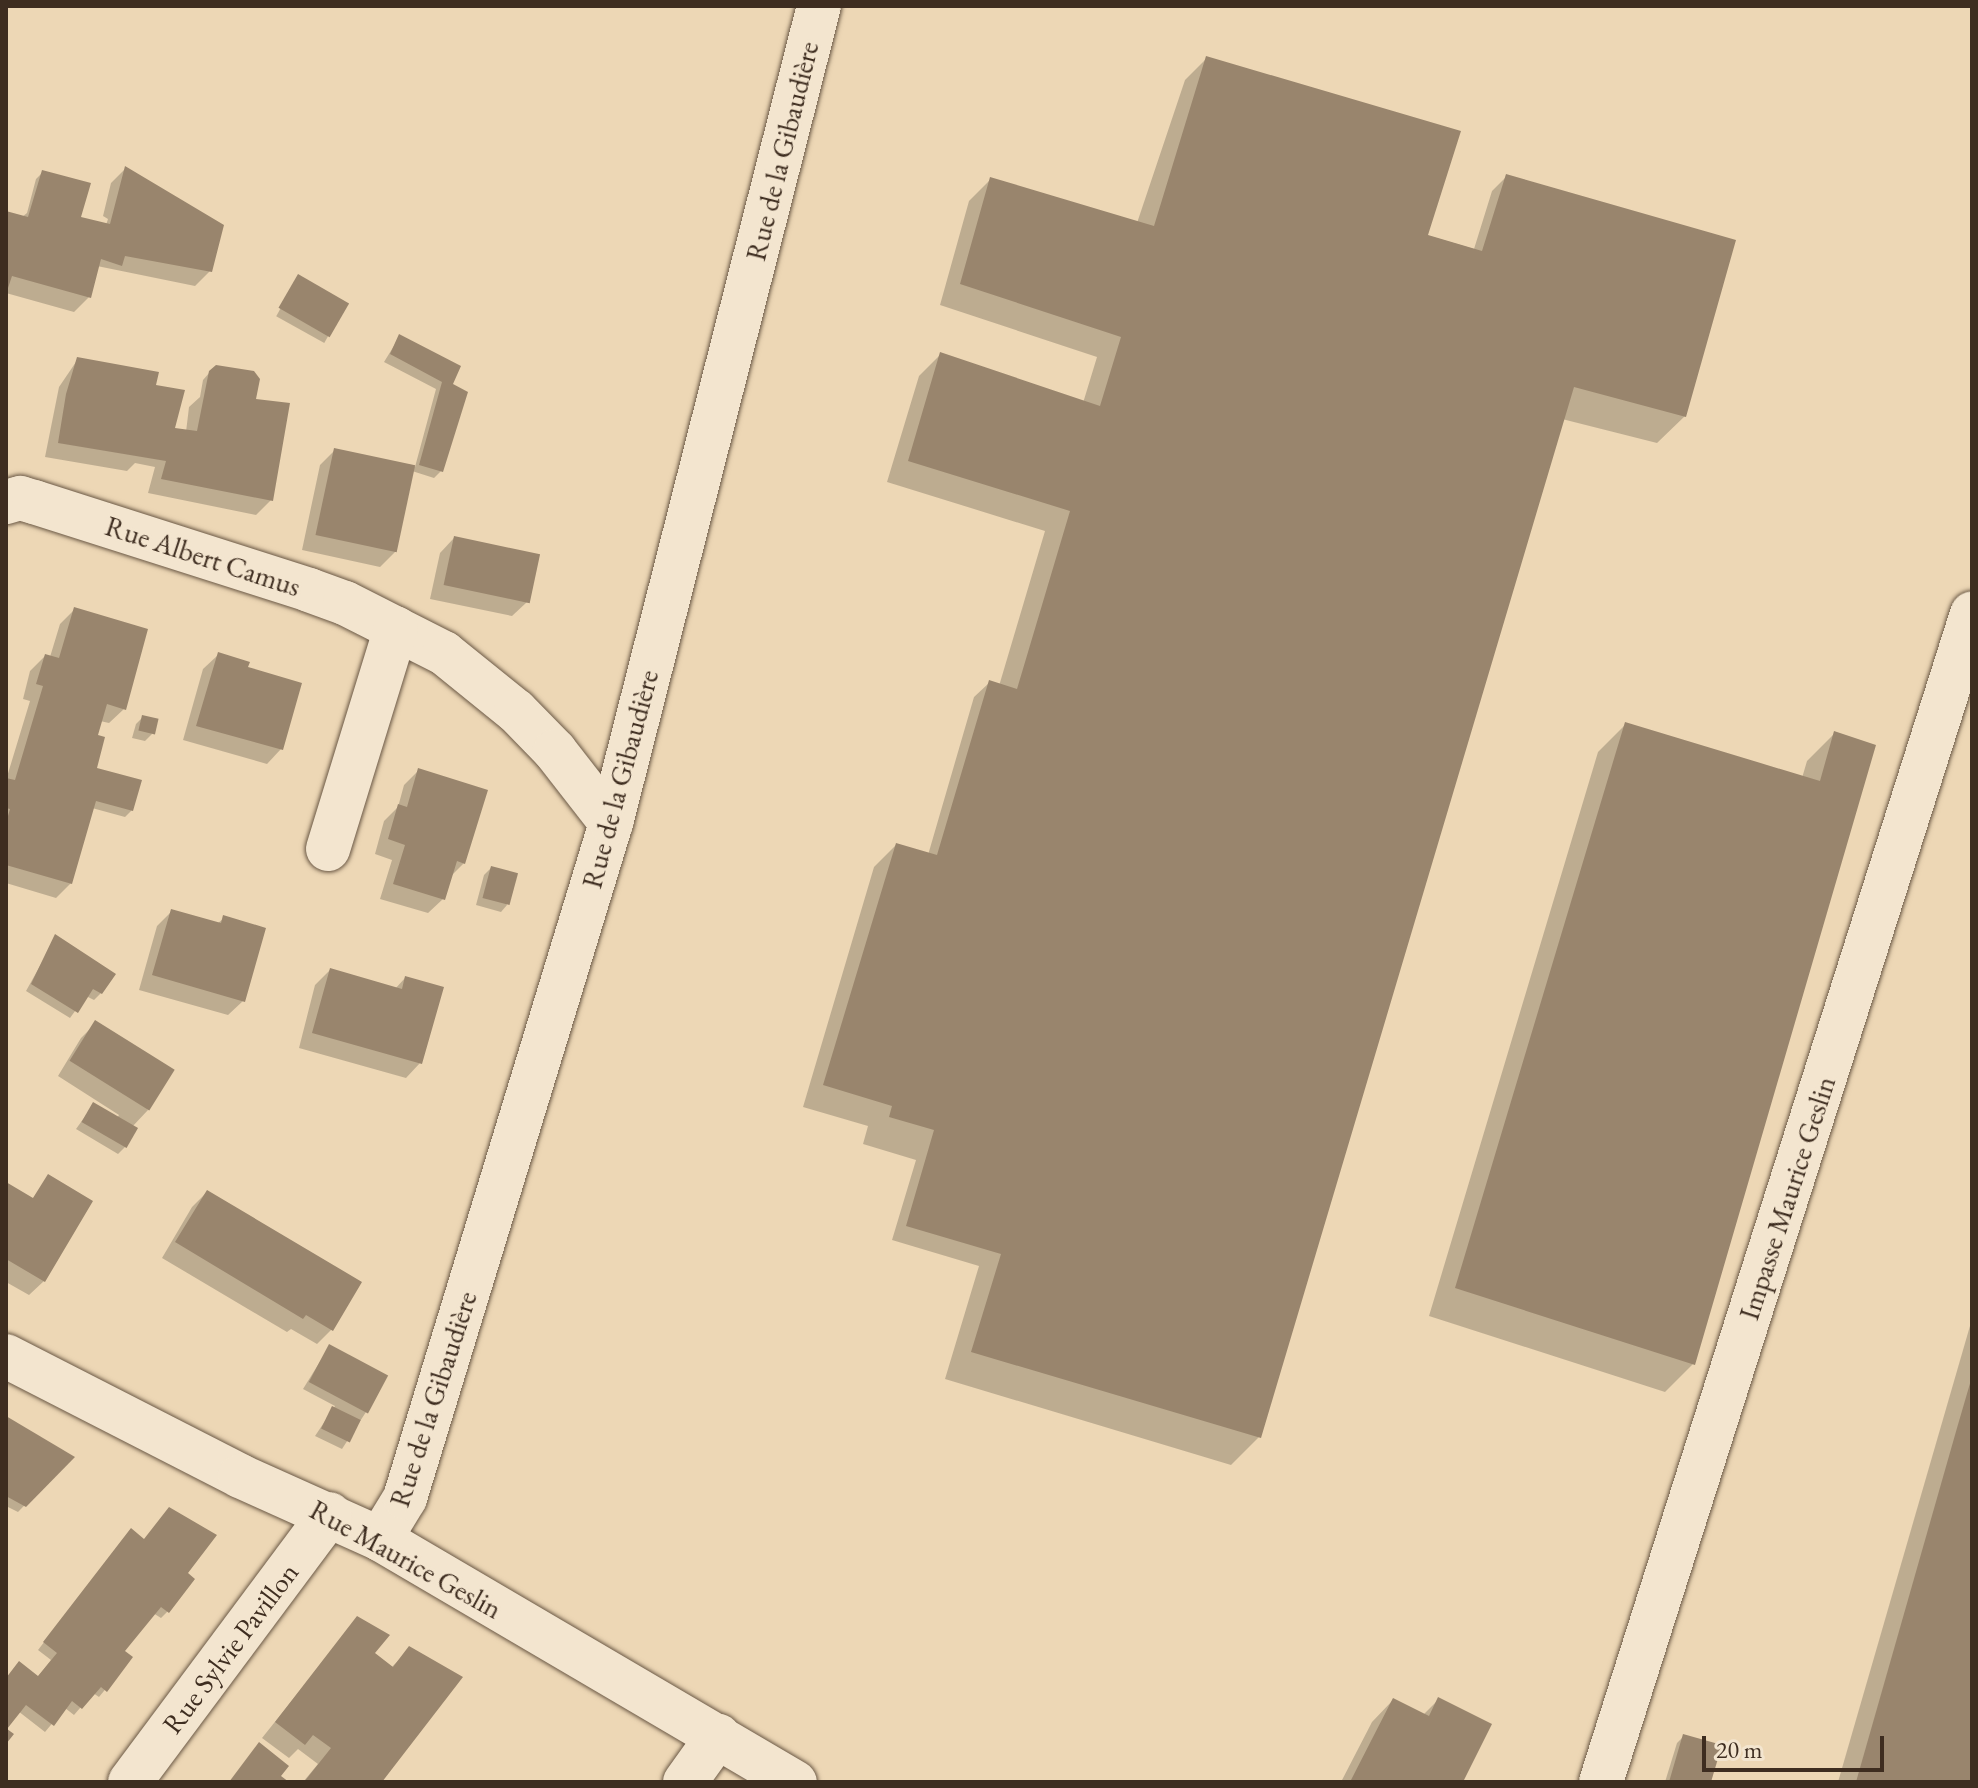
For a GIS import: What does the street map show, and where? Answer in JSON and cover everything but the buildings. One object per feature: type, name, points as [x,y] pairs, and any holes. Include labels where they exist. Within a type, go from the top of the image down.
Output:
[{"type":"street","name":"Rue de la Gibaudière","points":[[380,1539],[405,1498],[611,823],[819,6]]},
{"type":"street","name":"Rue Albert Camus","points":[[6,502],[20,498],[34,502],[345,603],[455,659],[516,711],[555,751],[611,823]]},
{"type":"street","name":"Impasse Maurice Geslin","points":[[1601,1782],[1972,614]]},
{"type":"street","points":[[328,849],[396,628]]},
{"type":"street","name":"Rue Maurice Geslin","points":[[6,1356],[240,1476],[380,1539],[795,1782]]},
{"type":"street","name":"Rue Sylvie Pavillon","points":[[130,1782],[330,1514]]},
{"type":"street","points":[[685,1782],[718,1736]]}]
